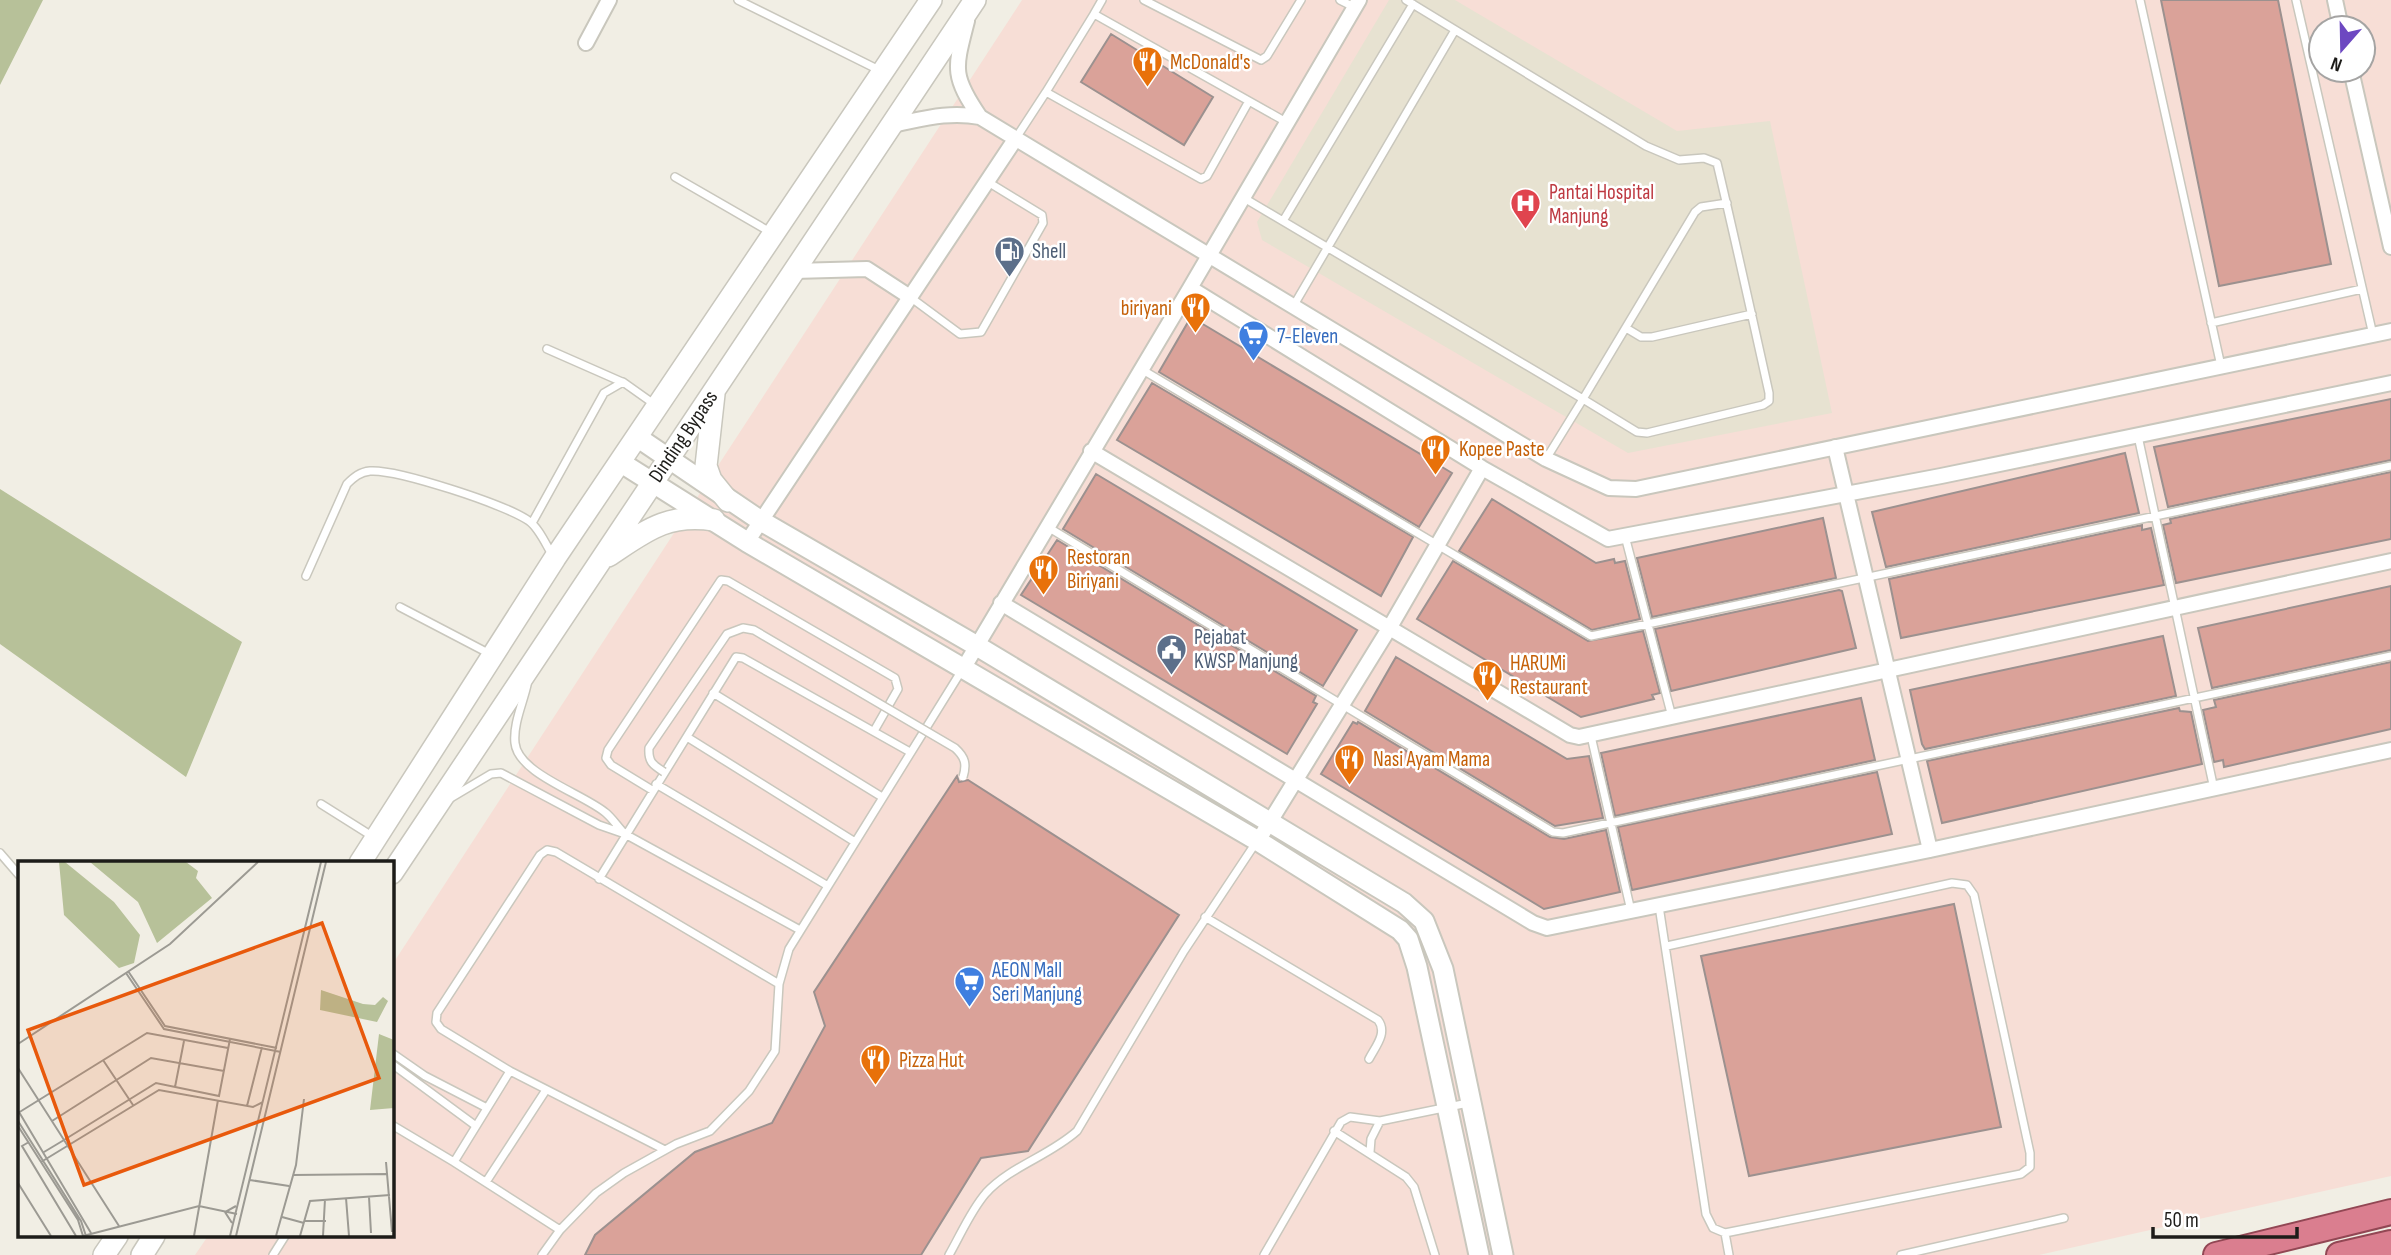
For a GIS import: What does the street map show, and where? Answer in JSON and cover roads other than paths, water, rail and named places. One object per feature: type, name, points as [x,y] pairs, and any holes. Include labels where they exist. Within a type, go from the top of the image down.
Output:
[{"type":"highway","points":[[2216,1255],[2391,1212]]},
{"type":"highway","points":[[2339,1255],[2391,1243]]},
{"type":"main road","name":"Dinding Bypass","points":[[361,861],[555,558],[931,0]]},
{"type":"main road","name":"Dinding Bypass","points":[[394,870],[973,4]]},
{"type":"main road","points":[[715,388],[706,466],[711,480],[728,501]]},
{"type":"main road","points":[[600,561],[651,527],[676,518],[714,520]]},
{"type":"main road","points":[[104,1255],[116,1238]]},
{"type":"main road","points":[[142,1255],[153,1238]]},
{"type":"street","points":[[586,43],[609,0]]},
{"type":"street","points":[[973,4],[957,61],[957,71],[961,88],[980,117]]},
{"type":"street","points":[[963,668],[1357,4]]},
{"type":"street","points":[[2354,84],[2391,247]]},
{"type":"street","points":[[891,125],[937,114],[955,113],[980,117],[1546,459],[1609,488],[1636,489],[2391,331]]},
{"type":"street","points":[[747,542],[1016,138]]},
{"type":"street","points":[[794,271],[867,269],[910,297]]},
{"type":"street","points":[[1190,288],[1482,468],[1600,537],[1625,536],[1846,494],[2391,383]]},
{"type":"street","points":[[637,437],[728,501],[977,646],[1405,903],[1424,921],[1443,968],[1503,1255]]},
{"type":"street","points":[[1835,447],[1930,850]]},
{"type":"street","points":[[1091,451],[1570,736],[1591,736],[2391,561]]},
{"type":"street","points":[[620,462],[747,542],[1391,921],[1408,939],[1417,967],[1479,1255]]},
{"type":"street","points":[[1258,841],[1390,627],[1482,468]]},
{"type":"street","points":[[1000,603],[1533,923],[1547,928],[1930,850],[2391,750]]},
{"type":"lane","points":[[738,0],[883,72]]},
{"type":"lane","points":[[1016,138],[1102,0]]},
{"type":"lane","points":[[1144,0],[1261,60],[1301,0]]},
{"type":"lane","points":[[1340,0],[1357,4]]},
{"type":"lane","points":[[2140,0],[2221,366]]},
{"type":"lane","points":[[2296,0],[2373,335]]},
{"type":"lane","points":[[1244,198],[1637,432],[1647,433],[1763,405],[1769,401],[1717,163],[1704,158],[1679,160],[1646,146],[1410,2],[1283,221]]},
{"type":"lane","points":[[1094,14],[1288,122]]},
{"type":"lane","points":[[1294,305],[1326,246],[1455,30]]},
{"type":"lane","points":[[1046,92],[1201,179],[1207,176],[1249,101]]},
{"type":"lane","points":[[675,177],[775,235]]},
{"type":"lane","points":[[910,297],[960,334],[981,332],[1043,223],[1042,215],[987,181]]},
{"type":"lane","points":[[1546,459],[1695,212],[1701,206],[1727,203]]},
{"type":"lane","points":[[2211,323],[2362,289]]},
{"type":"lane","points":[[1626,328],[1641,337],[1652,337],[1752,314]]},
{"type":"lane","points":[[547,349],[623,382],[658,407]]},
{"type":"lane","points":[[1140,368],[1585,635],[1646,625],[2391,466]]},
{"type":"lane","points":[[532,523],[604,393],[623,382]]},
{"type":"lane","points":[[2138,435],[2214,789]]},
{"type":"lane","points":[[306,576],[347,484],[355,476],[368,471],[385,472],[432,485],[517,513],[532,523],[555,558]]},
{"type":"lane","points":[[1046,526],[1553,832],[1563,833],[2391,656]]},
{"type":"lane","points":[[1625,536],[1672,718]]},
{"type":"lane","points":[[828,886],[611,765],[606,758],[608,750],[721,580],[728,580],[895,678],[898,689],[874,731]]},
{"type":"lane","points":[[400,607],[493,656]]},
{"type":"lane","points":[[664,772],[652,765],[648,757],[649,748],[727,634],[743,628],[754,630],[956,748],[963,755],[966,767],[963,777]]},
{"type":"lane","points":[[535,657],[515,730],[515,744],[519,755],[530,767],[605,813],[625,834]]},
{"type":"lane","points":[[599,879],[732,661],[743,657],[910,752]]},
{"type":"lane","points":[[542,1255],[561,1230],[596,1194],[665,1150],[710,1131],[754,1083],[775,1051],[779,984],[789,949],[963,668]]},
{"type":"lane","points":[[713,693],[882,797]]},
{"type":"lane","points":[[1591,736],[1609,823],[1632,912]]},
{"type":"lane","points":[[687,737],[855,842]]},
{"type":"lane","points":[[434,809],[491,774],[501,773],[599,825],[625,834],[800,930]]},
{"type":"lane","points":[[321,804],[376,838]]},
{"type":"lane","points":[[949,1255],[985,1194],[1010,1173],[1060,1146],[1077,1131],[1205,917],[1258,841]]},
{"type":"lane","points":[[665,1150],[510,1071],[441,1029],[436,1022],[437,1013],[540,855],[547,850],[556,852],[779,984]]},
{"type":"lane","points":[[0,853],[18,874]]},
{"type":"lane","points":[[1659,905],[1706,1214],[1713,1228],[1725,1233],[2021,1174],[2030,1167],[2030,1153],[1974,895],[1967,885],[1952,883],[1667,946]]},
{"type":"lane","points":[[1205,917],[1378,1020],[1383,1026],[1383,1033],[1369,1059]]},
{"type":"lane","points":[[394,1054],[425,1076],[487,1108]]},
{"type":"lane","points":[[394,1065],[476,1126]]},
{"type":"lane","points":[[454,1162],[510,1071]]},
{"type":"lane","points":[[486,1182],[547,1090]]},
{"type":"lane","points":[[1264,1255],[1334,1131],[1350,1117],[1380,1121],[1470,1102]]},
{"type":"lane","points":[[1370,1152],[1371,1139],[1380,1121]]},
{"type":"lane","points":[[394,1126],[561,1230]]},
{"type":"lane","points":[[1334,1131],[1406,1177],[1414,1187],[1435,1255]]},
{"type":"lane","points":[[1901,1255],[2064,1218]]},
{"type":"lane","points":[[1725,1233],[1729,1255]]},
{"type":"lane","points":[[273,1255],[284,1238]]},
{"type":"place","name":"McDonald's","points":[[1147,89]]},
{"type":"place","name":"Pantai Hospital Manjung","points":[[1526,231]]},
{"type":"place","name":"Shell","points":[[1009,278]]},
{"type":"place","name":"biriyani","points":[[1195,335]]},
{"type":"place","name":"7-Eleven","points":[[1254,363]]},
{"type":"place","name":"Kopee Paste","points":[[1436,476]]},
{"type":"place","name":"Restoran Biriyani","points":[[1044,596]]},
{"type":"place","name":"Pejabat KWSP Manjung","points":[[1171,676]]},
{"type":"place","name":"HARUMi Restaurant","points":[[1487,702]]},
{"type":"place","name":"Nasi Ayam Mama","points":[[1350,786]]},
{"type":"place","name":"AEON Mall Seri Manjung","points":[[969,1009]]},
{"type":"place","name":"Pizza Hut","points":[[876,1087]]}]
